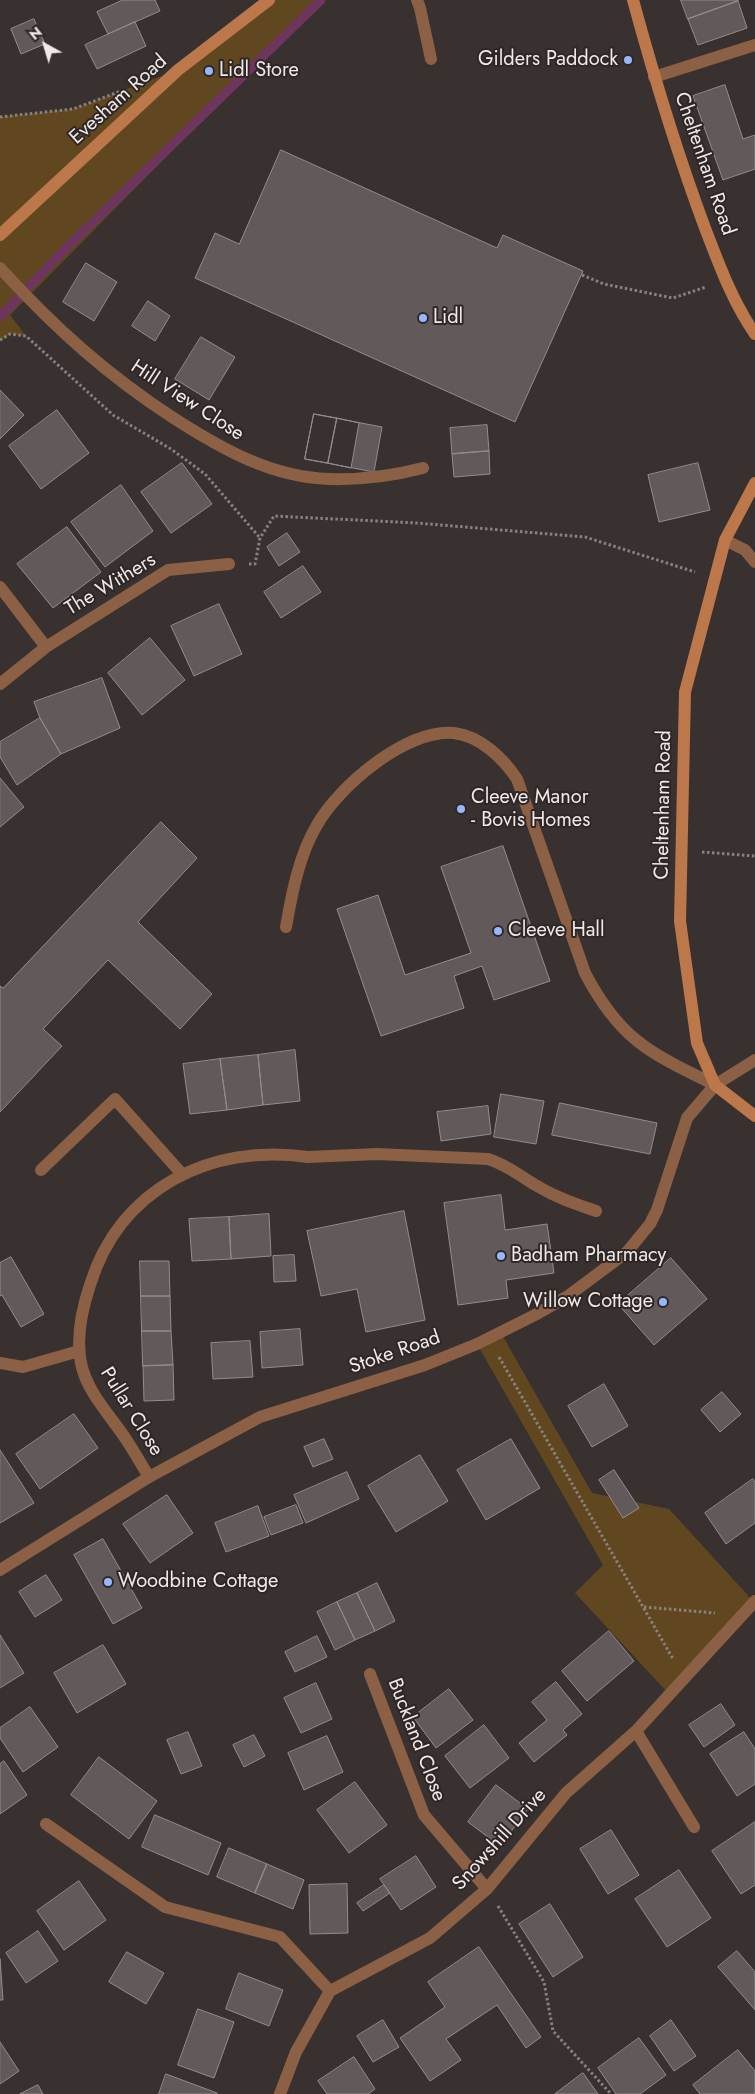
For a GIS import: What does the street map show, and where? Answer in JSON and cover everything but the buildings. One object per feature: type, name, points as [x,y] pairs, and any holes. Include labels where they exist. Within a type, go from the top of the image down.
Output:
[{"type":"street","name":"Evesham Road","points":[[0,235],[178,70],[269,0]]},
{"type":"street","points":[[417,0],[431,59]]},
{"type":"street","name":"Cheltenham Road","points":[[633,0],[654,77],[688,182],[725,281],[755,334]]},
{"type":"street","points":[[654,77],[755,45]]},
{"type":"street","name":"Hill View Close","points":[[3,272],[67,338],[129,389],[211,442],[238,456],[274,469],[328,479],[392,476],[423,468]]},
{"type":"street","name":"Cheltenham Road","points":[[755,483],[725,540],[685,692],[680,922],[697,1043],[715,1085],[755,1116]]},
{"type":"street","points":[[725,540],[745,550],[755,562]]},
{"type":"street","name":"The Withers","points":[[0,684],[46,647],[168,570],[228,564]]},
{"type":"street","points":[[0,587],[46,647]]},
{"type":"street","points":[[286,926],[296,878],[309,842],[316,826],[338,794],[370,767],[410,744],[432,736],[454,733],[470,738],[486,746],[501,759],[517,779],[583,967],[606,1008],[621,1028],[642,1046],[674,1065],[715,1085]]},
{"type":"street","name":"Stoke Road","points":[[0,1570],[150,1476],[260,1417],[425,1365],[489,1339],[568,1296],[627,1252],[640,1238],[658,1210],[687,1118],[715,1085],[755,1060]]},
{"type":"street","points":[[41,1170],[115,1099],[182,1174]]},
{"type":"street","name":"Pullar Close","points":[[150,1476],[94,1393],[84,1372],[79,1351],[85,1298],[93,1273],[105,1249],[119,1227],[138,1207],[159,1189],[182,1174],[231,1157],[256,1153],[282,1153],[308,1157],[377,1154],[488,1160],[504,1164],[538,1187],[560,1198],[596,1211]]},
{"type":"street","points":[[0,1363],[23,1366],[79,1351]]},
{"type":"street","name":"Snowshill Drive","points":[[330,1991],[430,1938],[487,1889],[566,1793],[636,1731],[755,1601]]},
{"type":"street","name":"Buckland Close","points":[[370,1674],[424,1815],[487,1889]]},
{"type":"street","points":[[636,1731],[694,1827]]},
{"type":"street","points":[[46,1824],[165,1907],[280,1937],[330,1991],[296,2052],[280,2094]]},
{"type":"path","points":[[0,117],[73,108],[126,90]]},
{"type":"path","points":[[582,275],[604,284],[673,298],[725,281]]},
{"type":"path","points":[[0,340],[10,334],[26,336],[113,415],[171,449],[205,474],[260,538]]},
{"type":"path","points":[[228,564],[255,564],[260,538],[274,516],[417,523],[585,537],[715,578]]},
{"type":"path","points":[[682,850],[755,856]]},
{"type":"path","points":[[489,1339],[683,1678]]},
{"type":"path","points":[[643,1607],[740,1616]]},
{"type":"path","points":[[487,1889],[544,1982],[553,2031],[611,2094]]},
{"type":"shaded area","points":[[269,0],[321,0],[10,315],[26,336],[10,334],[0,341],[0,117],[73,109],[178,70]]},
{"type":"shaded area","points":[[501,1333],[592,1493],[669,1509],[754,1602],[669,1694],[575,1593],[603,1565],[477,1344]]},
{"type":"waterway","points":[[0,317],[61,253],[321,0]]},
{"type":"place","name":"Gilders Paddock","points":[[628,60]]},
{"type":"place","name":"Lidl Store","points":[[209,71]]},
{"type":"place","name":"Lidl","points":[[423,318]]},
{"type":"place","name":"Cleeve Manor - Bovis Homes","points":[[461,809]]},
{"type":"place","name":"Cleeve Hall","points":[[498,931]]},
{"type":"place","name":"Badham Pharmacy","points":[[501,1256]]},
{"type":"place","name":"Willow Cottage","points":[[663,1302]]},
{"type":"place","name":"Woodbine Cottage","points":[[108,1582]]}]
